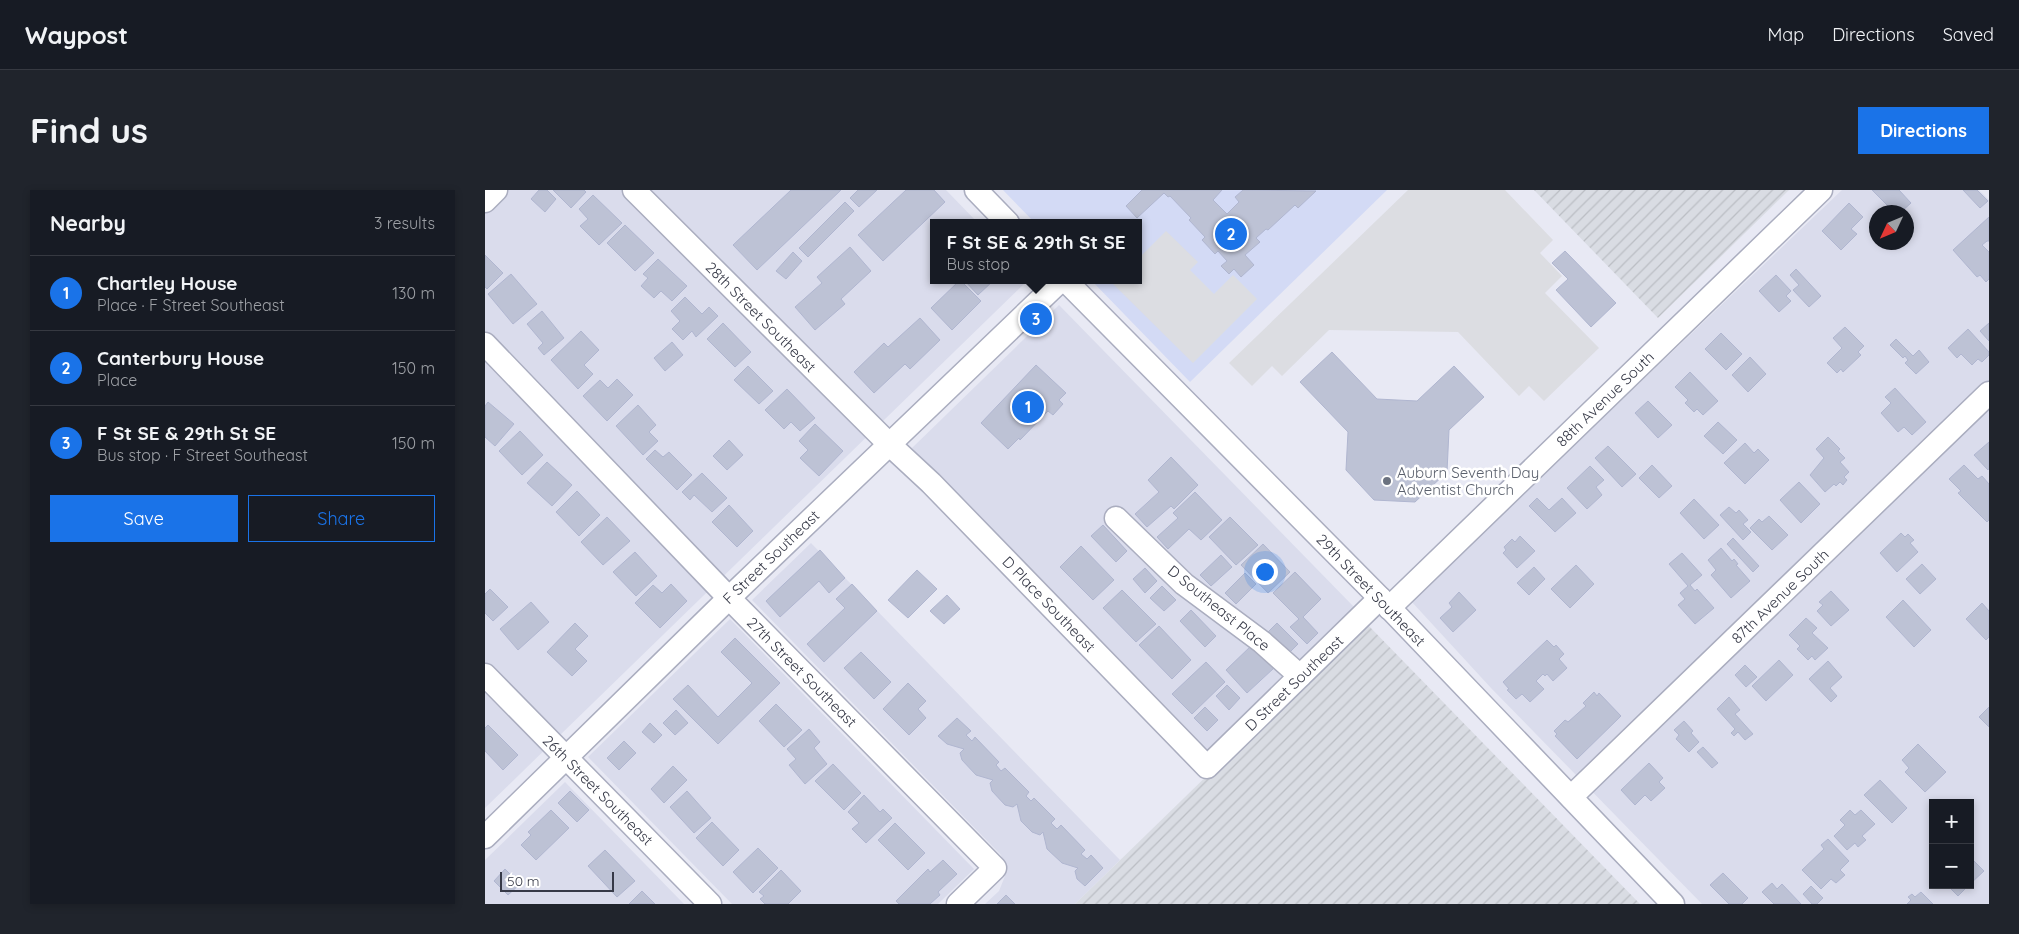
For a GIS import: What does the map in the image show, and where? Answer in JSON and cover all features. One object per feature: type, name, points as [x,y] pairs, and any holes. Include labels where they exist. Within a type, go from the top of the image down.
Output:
[{"type":"street","points":[[485,201],[496,190]]},
{"type":"street","name":"28th Street Southeast","points":[[634,190],[889,444]]},
{"type":"street","points":[[976,190],[1004,219]]},
{"type":"street","name":"88th Avenue South","points":[[1384,603],[1821,190]]},
{"type":"street","name":"F Street Southeast","points":[[485,837],[729,598],[1057,284]]},
{"type":"street","name":"29th Street Southeast","points":[[1069,284],[1384,603],[1673,904]]},
{"type":"street","name":"27th Street Southeast","points":[[485,344],[729,598],[995,868],[958,904]]},
{"type":"street","name":"87th Avenue South","points":[[1571,797],[1989,393]]},
{"type":"street","name":"D Place Southeast","points":[[889,444],[931,482],[1207,767]]},
{"type":"street","name":"D Southeast Place","points":[[1117,518],[1184,584],[1262,642],[1300,676]]},
{"type":"street","name":"D Street Southeast","points":[[1207,767],[1300,676],[1384,603]]},
{"type":"street","name":"26th Street Southeast","points":[[485,675],[711,904]]},
{"type":"shaded area","points":[[485,190],[946,190],[974,219],[930,219],[930,284],[1024,284],[485,808]]},
{"type":"shaded area","points":[[1003,190],[1387,190],[1190,382],[1095,284],[1142,284],[1142,219],[1031,219]]},
{"type":"shaded area","points":[[1408,190],[1505,190],[1553,240],[1540,253],[1562,276],[1545,293],[1599,348],[1544,401],[1529,386],[1519,396],[1458,332],[1329,330],[1282,376],[1272,366],[1252,386],[1229,363]]},
{"type":"shaded area","points":[[1534,190],[1789,190],[1658,318]]},
{"type":"shaded area","points":[[1842,190],[1979,190],[1989,200],[1989,904],[1702,904],[1491,688],[1411,601]]},
{"type":"shaded area","points":[[1166,231],[1198,262],[1190,270],[1214,294],[1233,275],[1257,299],[1193,363],[1113,284],[1142,284],[1142,255]]},
{"type":"shaded area","points":[[1059,305],[1354,607],[1207,750],[912,448]]},
{"type":"shaded area","points":[[811,543],[1120,860],[1075,904],[985,904],[999,891],[1005,876],[1005,866],[1001,855],[752,600]]},
{"type":"shaded area","points":[[730,619],[974,869],[938,904],[732,904],[588,757]]},
{"type":"shaded area","points":[[1365,622],[1640,904],[1075,904]]},
{"type":"shaded area","points":[[565,782],[684,904],[485,904],[485,860]]},
{"type":"building","points":[[539,190],[547,190],[556,199],[545,212],[531,199]]},
{"type":"building","points":[[553,190],[584,190],[586,192],[571,208]]},
{"type":"building","points":[[791,190],[841,190],[757,270],[733,245]]},
{"type":"building","points":[[858,190],[877,190],[859,207],[850,198]]},
{"type":"building","points":[[906,190],[934,190],[945,202],[883,261],[858,235]]},
{"type":"building","points":[[1142,190],[1222,190],[1213,200],[1227,214],[1239,202],[1235,197],[1243,190],[1316,191],[1298,208],[1295,205],[1268,230],[1266,229],[1256,238],[1260,242],[1245,255],[1254,265],[1241,277],[1234,269],[1229,274],[1221,266],[1227,261],[1218,251],[1215,254],[1202,240],[1205,237],[1189,220],[1191,218],[1170,196],[1168,197],[1164,193],[1137,218],[1126,206]]},
{"type":"building","points":[[1872,190],[1899,190],[1911,203],[1909,205],[1887,205]]},
{"type":"building","points":[[1963,190],[1977,190],[1988,201],[1980,208]]},
{"type":"building","points":[[593,195],[622,223],[599,245],[580,226],[588,219],[579,209]]},
{"type":"building","points":[[845,202],[854,211],[808,257],[799,248]]},
{"type":"building","points":[[1849,203],[1863,217],[1851,229],[1857,234],[1841,250],[1822,231]]},
{"type":"building","points":[[1989,217],[1989,241],[1982,245],[1989,252],[1989,279],[1986,282],[1980,275],[1977,277],[1953,250]]},
{"type":"building","points":[[625,225],[654,253],[635,271],[607,243]]},
{"type":"building","points":[[850,247],[871,271],[841,299],[845,304],[815,330],[795,307],[822,283],[817,277]]},
{"type":"building","points":[[1565,251],[1616,303],[1591,327],[1556,290],[1568,279],[1552,263]]},
{"type":"building","points":[[793,252],[802,261],[786,279],[776,271]]},
{"type":"building","points":[[485,255],[503,273],[487,289],[485,287]]},
{"type":"building","points":[[658,259],[687,286],[672,301],[661,291],[654,298],[641,286],[648,278],[643,274]]},
{"type":"building","points":[[1796,269],[1821,296],[1809,307],[1793,290],[1799,285],[1790,275]]},
{"type":"building","points":[[511,274],[537,304],[513,324],[488,294]]},
{"type":"building","points":[[1776,275],[1791,291],[1786,296],[1791,301],[1779,312],[1759,291]]},
{"type":"building","points":[[956,284],[964,284],[981,301],[952,330],[931,308]]},
{"type":"building","points":[[968,284],[990,284],[978,295]]},
{"type":"building","points":[[685,297],[702,314],[709,307],[718,316],[696,337],[692,331],[683,340],[672,329],[680,321],[671,311]]},
{"type":"building","points":[[542,311],[564,338],[544,355],[538,348],[543,343],[527,324]]},
{"type":"building","points":[[920,318],[940,340],[910,369],[905,364],[874,393],[854,372],[884,343],[888,347]]},
{"type":"building","points":[[723,323],[751,352],[735,367],[707,339]]},
{"type":"building","points":[[1989,323],[1989,341],[1980,331]]},
{"type":"building","points":[[1845,327],[1864,346],[1858,352],[1861,355],[1843,372],[1841,369],[1837,373],[1827,363],[1842,348],[1833,338]]},
{"type":"building","points":[[1968,329],[1989,352],[1989,355],[1982,362],[1978,359],[1972,365],[1961,354],[1957,358],[1948,348]]},
{"type":"building","points":[[581,331],[599,350],[584,365],[593,374],[578,389],[551,360]]},
{"type":"building","points":[[1721,333],[1742,354],[1726,370],[1705,349]]},
{"type":"building","points":[[1896,339],[1913,356],[1919,350],[1929,362],[1916,374],[1905,363],[1908,360],[1905,356],[1903,358],[1890,345]]},
{"type":"building","points":[[672,342],[683,355],[665,371],[654,358]]},
{"type":"building","points":[[1332,352],[1377,399],[1417,401],[1454,366],[1484,397],[1449,430],[1447,472],[1415,502],[1374,500],[1346,470],[1348,432],[1300,382]]},
{"type":"building","points":[[1750,357],[1766,374],[1748,392],[1732,375]]},
{"type":"building","points":[[1036,365],[1066,393],[1059,400],[1063,404],[1053,415],[1048,411],[1020,440],[1019,438],[1008,449],[981,423]]},
{"type":"building","points":[[748,366],[773,391],[759,404],[734,380]]},
{"type":"building","points":[[1690,372],[1718,401],[1703,415],[1697,409],[1694,412],[1685,403],[1688,400],[1675,387]]},
{"type":"building","points":[[617,379],[633,395],[607,421],[583,396],[600,380],[608,388]]},
{"type":"building","points":[[1895,388],[1926,422],[1912,435],[1904,427],[1898,432],[1881,413],[1891,403],[1885,397]]},
{"type":"building","points":[[787,389],[815,418],[800,431],[791,422],[784,429],[765,410]]},
{"type":"building","points":[[1648,401],[1672,425],[1658,438],[1635,413]]},
{"type":"building","points":[[488,402],[514,424],[495,446],[485,437],[485,406]]},
{"type":"building","points":[[638,405],[656,425],[649,432],[658,441],[643,455],[616,426]]},
{"type":"building","points":[[1718,422],[1737,440],[1723,454],[1704,436]]},
{"type":"building","points":[[815,424],[843,451],[819,476],[800,458],[808,450],[799,441]]},
{"type":"building","points":[[520,431],[543,455],[522,475],[499,451]]},
{"type":"building","points":[[1828,437],[1840,449],[1838,451],[1845,458],[1840,462],[1849,472],[1844,477],[1847,480],[1843,485],[1840,482],[1836,486],[1834,484],[1825,492],[1810,475],[1824,458],[1816,449]]},
{"type":"building","points":[[729,440],[743,455],[727,470],[713,456]]},
{"type":"building","points":[[1989,442],[1989,468],[1988,470],[1974,455]]},
{"type":"building","points":[[1745,443],[1754,453],[1758,449],[1769,460],[1745,484],[1724,463]]},
{"type":"building","points":[[1608,446],[1636,474],[1622,487],[1595,458]]},
{"type":"building","points":[[655,450],[663,457],[669,452],[692,475],[677,490],[646,459]]},
{"type":"building","points":[[1171,457],[1198,485],[1174,509],[1171,506],[1147,527],[1135,514],[1159,492],[1148,480]]},
{"type":"building","points":[[547,462],[572,485],[552,506],[527,483]]},
{"type":"building","points":[[1652,465],[1672,486],[1659,498],[1639,478]]},
{"type":"building","points":[[1964,465],[1978,479],[1982,476],[1989,484],[1989,520],[1987,522],[1958,493],[1961,491],[1949,479]]},
{"type":"building","points":[[1590,466],[1604,480],[1596,487],[1602,495],[1587,509],[1567,488]]},
{"type":"building","points":[[702,473],[727,498],[712,512],[694,495],[690,500],[682,492]]},
{"type":"building","points":[[1799,482],[1820,504],[1801,523],[1780,500]]},
{"type":"building","points":[[577,491],[600,515],[579,536],[556,512]]},
{"type":"building","points":[[1195,492],[1222,520],[1201,540],[1189,529],[1168,549],[1157,537],[1178,518],[1173,513]]},
{"type":"building","points":[[1537,498],[1549,510],[1562,498],[1576,513],[1555,532],[1529,506]]},
{"type":"building","points":[[1694,499],[1719,525],[1704,539],[1680,513]]},
{"type":"building","points":[[729,505],[753,531],[737,547],[712,522]]},
{"type":"building","points":[[1729,507],[1736,513],[1739,510],[1748,520],[1743,524],[1751,532],[1743,540],[1720,515]]},
{"type":"building","points":[[1769,516],[1788,535],[1772,550],[1750,528],[1759,519],[1762,522]]},
{"type":"building","points":[[607,517],[630,541],[603,565],[581,542]]},
{"type":"building","points":[[1230,517],[1258,545],[1236,565],[1209,537]]},
{"type":"building","points":[[1103,525],[1127,551],[1116,562],[1091,536]]},
{"type":"building","points":[[1901,533],[1905,537],[1908,534],[1914,540],[1910,543],[1918,552],[1897,572],[1880,553]]},
{"type":"building","points":[[1520,536],[1535,551],[1517,568],[1503,553],[1506,550],[1504,547],[1512,539],[1515,542]]},
{"type":"building","points":[[1733,538],[1759,566],[1753,572],[1727,544]]},
{"type":"building","points":[[1263,544],[1290,572],[1268,593],[1241,565]]},
{"type":"building","points":[[1081,546],[1114,580],[1093,600],[1060,567]]},
{"type":"building","points":[[1721,548],[1732,561],[1734,559],[1738,564],[1736,565],[1750,581],[1731,598],[1711,575],[1716,570],[1708,560]]},
{"type":"building","points":[[820,550],[845,578],[829,593],[819,581],[780,617],[766,601]]},
{"type":"building","points":[[635,552],[657,576],[636,596],[613,572]]},
{"type":"building","points":[[1682,553],[1702,575],[1690,585],[1695,591],[1697,589],[1714,608],[1695,624],[1678,605],[1685,599],[1680,593],[1688,586],[1669,564]]},
{"type":"building","points":[[1221,555],[1232,567],[1211,586],[1200,575]]},
{"type":"building","points":[[1922,564],[1936,579],[1920,594],[1906,579]]},
{"type":"building","points":[[1576,565],[1594,584],[1570,608],[1551,589]]},
{"type":"building","points":[[1534,567],[1545,579],[1529,595],[1517,583]]},
{"type":"building","points":[[1145,568],[1157,581],[1145,593],[1133,579]]},
{"type":"building","points":[[917,570],[937,589],[908,618],[888,600]]},
{"type":"building","points":[[1295,572],[1321,599],[1303,617],[1318,633],[1307,644],[1290,627],[1299,619],[1273,593]]},
{"type":"building","points":[[1245,573],[1256,584],[1236,604],[1225,593]]},
{"type":"building","points":[[671,584],[687,601],[660,628],[635,603],[653,585],[662,593]]},
{"type":"building","points":[[852,584],[877,611],[824,662],[807,644],[845,608],[836,599]]},
{"type":"building","points":[[1162,586],[1176,600],[1164,611],[1150,598]]},
{"type":"building","points":[[490,589],[508,607],[493,621],[485,613],[485,594]]},
{"type":"building","points":[[1122,590],[1156,624],[1136,642],[1103,608]]},
{"type":"building","points":[[1831,591],[1849,610],[1831,626],[1817,611],[1823,605],[1819,602]]},
{"type":"building","points":[[1459,592],[1476,610],[1453,632],[1440,618],[1452,607],[1449,603]]},
{"type":"building","points":[[947,595],[960,609],[944,624],[930,611]]},
{"type":"building","points":[[1903,600],[1931,630],[1914,647],[1886,617]]},
{"type":"building","points":[[531,602],[549,622],[518,650],[500,629]]},
{"type":"building","points":[[1982,603],[1989,611],[1989,637],[1986,640],[1966,619]]},
{"type":"building","points":[[1191,610],[1216,636],[1205,647],[1180,621]]},
{"type":"building","points":[[1806,618],[1817,628],[1812,633],[1828,648],[1815,660],[1812,656],[1808,660],[1797,649],[1800,646],[1789,635]]},
{"type":"building","points":[[575,623],[588,636],[575,649],[587,661],[572,676],[547,652]]},
{"type":"building","points":[[1277,623],[1298,644],[1288,654],[1267,633]]},
{"type":"building","points":[[1159,626],[1191,660],[1172,679],[1139,645]]},
{"type":"building","points":[[735,638],[780,683],[718,744],[673,699],[688,685],[718,717],[752,683],[721,652]]},
{"type":"building","points":[[1547,640],[1554,647],[1556,645],[1564,654],[1559,659],[1567,668],[1553,681],[1547,674],[1545,676],[1543,674],[1536,681],[1544,689],[1530,702],[1522,694],[1516,699],[1507,690],[1509,689],[1503,682]]},
{"type":"building","points":[[1252,645],[1274,668],[1247,693],[1226,670]]},
{"type":"building","points":[[861,652],[891,682],[874,699],[844,668]]},
{"type":"building","points":[[1779,660],[1793,675],[1766,701],[1752,686]]},
{"type":"building","points":[[1828,661],[1842,677],[1830,688],[1837,696],[1831,702],[1809,679]]},
{"type":"building","points":[[1206,662],[1225,682],[1192,714],[1172,694]]},
{"type":"building","points":[[1745,665],[1757,677],[1746,687],[1735,675]]},
{"type":"building","points":[[908,683],[926,701],[918,709],[926,718],[909,735],[883,709]]},
{"type":"building","points":[[1227,685],[1240,698],[1229,710],[1216,696]]},
{"type":"building","points":[[1594,692],[1597,696],[1599,693],[1621,716],[1577,759],[1555,736],[1557,734],[1554,731],[1565,720],[1568,722],[1586,706],[1583,703]]},
{"type":"building","points":[[1729,697],[1740,710],[1735,714],[1753,734],[1745,740],[1738,732],[1734,736],[1731,733],[1735,729],[1717,709]]},
{"type":"building","points":[[776,704],[802,730],[784,747],[759,721]]},
{"type":"building","points":[[1205,707],[1218,720],[1207,731],[1194,718]]},
{"type":"building","points":[[1989,707],[1989,727],[1979,717]]},
{"type":"building","points":[[676,710],[688,723],[675,735],[663,723]]},
{"type":"building","points":[[957,718],[971,731],[966,735],[972,741],[975,737],[999,762],[996,765],[1001,771],[1005,768],[1029,792],[1026,796],[1031,801],[1034,798],[1055,819],[1051,823],[1057,829],[1061,825],[1085,850],[1081,854],[1087,859],[1091,855],[1103,868],[1085,886],[1077,879],[1075,871],[1078,868],[1062,863],[1047,849],[1043,832],[1040,835],[1032,832],[1021,821],[1017,804],[1013,807],[1005,805],[992,791],[990,783],[993,780],[976,775],[962,760],[960,753],[964,749],[947,744],[938,736]]},
{"type":"building","points":[[1684,721],[1693,731],[1691,733],[1699,742],[1689,752],[1676,739],[1679,735],[1674,730]]},
{"type":"building","points":[[650,723],[662,735],[654,743],[642,732]]},
{"type":"building","points":[[488,725],[518,755],[503,770],[485,751],[485,728]]},
{"type":"building","points":[[809,729],[820,742],[814,748],[827,764],[805,784],[789,765],[796,759],[787,749]]},
{"type":"building","points":[[624,741],[636,753],[619,770],[607,758]]},
{"type":"building","points":[[1918,744],[1946,772],[1925,792],[1905,772],[1909,768],[1902,760]]},
{"type":"building","points":[[1703,747],[1718,763],[1712,768],[1697,752]]},
{"type":"building","points":[[1649,763],[1663,778],[1659,782],[1665,788],[1651,801],[1645,795],[1635,805],[1621,790]]},
{"type":"building","points":[[833,764],[861,793],[844,810],[815,781]]},
{"type":"building","points":[[673,766],[687,780],[664,803],[651,789]]},
{"type":"building","points":[[1880,780],[1907,808],[1892,823],[1864,795]]},
{"type":"building","points":[[570,791],[589,810],[577,822],[558,803]]},
{"type":"building","points":[[687,791],[711,818],[694,833],[670,807]]},
{"type":"building","points":[[864,795],[880,812],[883,809],[892,818],[866,843],[852,829],[859,823],[848,812]]},
{"type":"building","points":[[551,810],[569,828],[536,860],[521,845],[531,835],[528,832]]},
{"type":"building","points":[[1850,810],[1855,815],[1861,810],[1875,824],[1862,836],[1866,840],[1858,847],[1855,843],[1847,850],[1834,836],[1845,825],[1840,820]]},
{"type":"building","points":[[712,822],[739,850],[723,866],[696,838]]},
{"type":"building","points":[[895,823],[925,853],[908,870],[878,840]]},
{"type":"building","points":[[1828,839],[1849,861],[1840,870],[1845,875],[1836,883],[1831,879],[1821,889],[1802,870],[1824,849],[1821,845]]},
{"type":"building","points":[[758,848],[778,868],[753,893],[733,872]]},
{"type":"building","points":[[605,850],[635,881],[617,897],[588,866]]},
{"type":"building","points":[[943,860],[957,874],[938,892],[940,895],[930,904],[899,904],[896,901],[928,869],[930,872]]},
{"type":"building","points":[[1974,861],[1984,871],[1974,880]]},
{"type":"building","points":[[505,869],[520,884],[508,895],[494,881]]},
{"type":"building","points":[[781,870],[801,891],[788,904],[765,904],[760,899],[764,896],[759,892]]},
{"type":"building","points":[[1723,873],[1748,898],[1742,904],[1729,904],[1710,885]]},
{"type":"building","points":[[1772,883],[1777,889],[1782,884],[1801,904],[1774,904],[1762,892]]},
{"type":"building","points":[[1811,886],[1823,898],[1817,904],[1812,904],[1803,894]]},
{"type":"building","points":[[1951,889],[1965,889],[1958,896]]},
{"type":"building","points":[[642,891],[655,904],[629,904]]},
{"type":"building","points":[[1921,892],[1933,904],[1907,904],[1911,900],[1908,897],[1912,894],[1915,897]]},
{"type":"building","points":[[1006,895],[1015,904],[997,904]]},
{"type":"place","name":"Canterbury House","points":[[1231,234]]},
{"type":"place","name":"F St SE & 29th St SE","points":[[1036,319]]},
{"type":"place","name":"Chartley House","points":[[1028,407]]},
{"type":"place","name":"Auburn Seventh Day Adventist Church","points":[[1387,481]]}]
